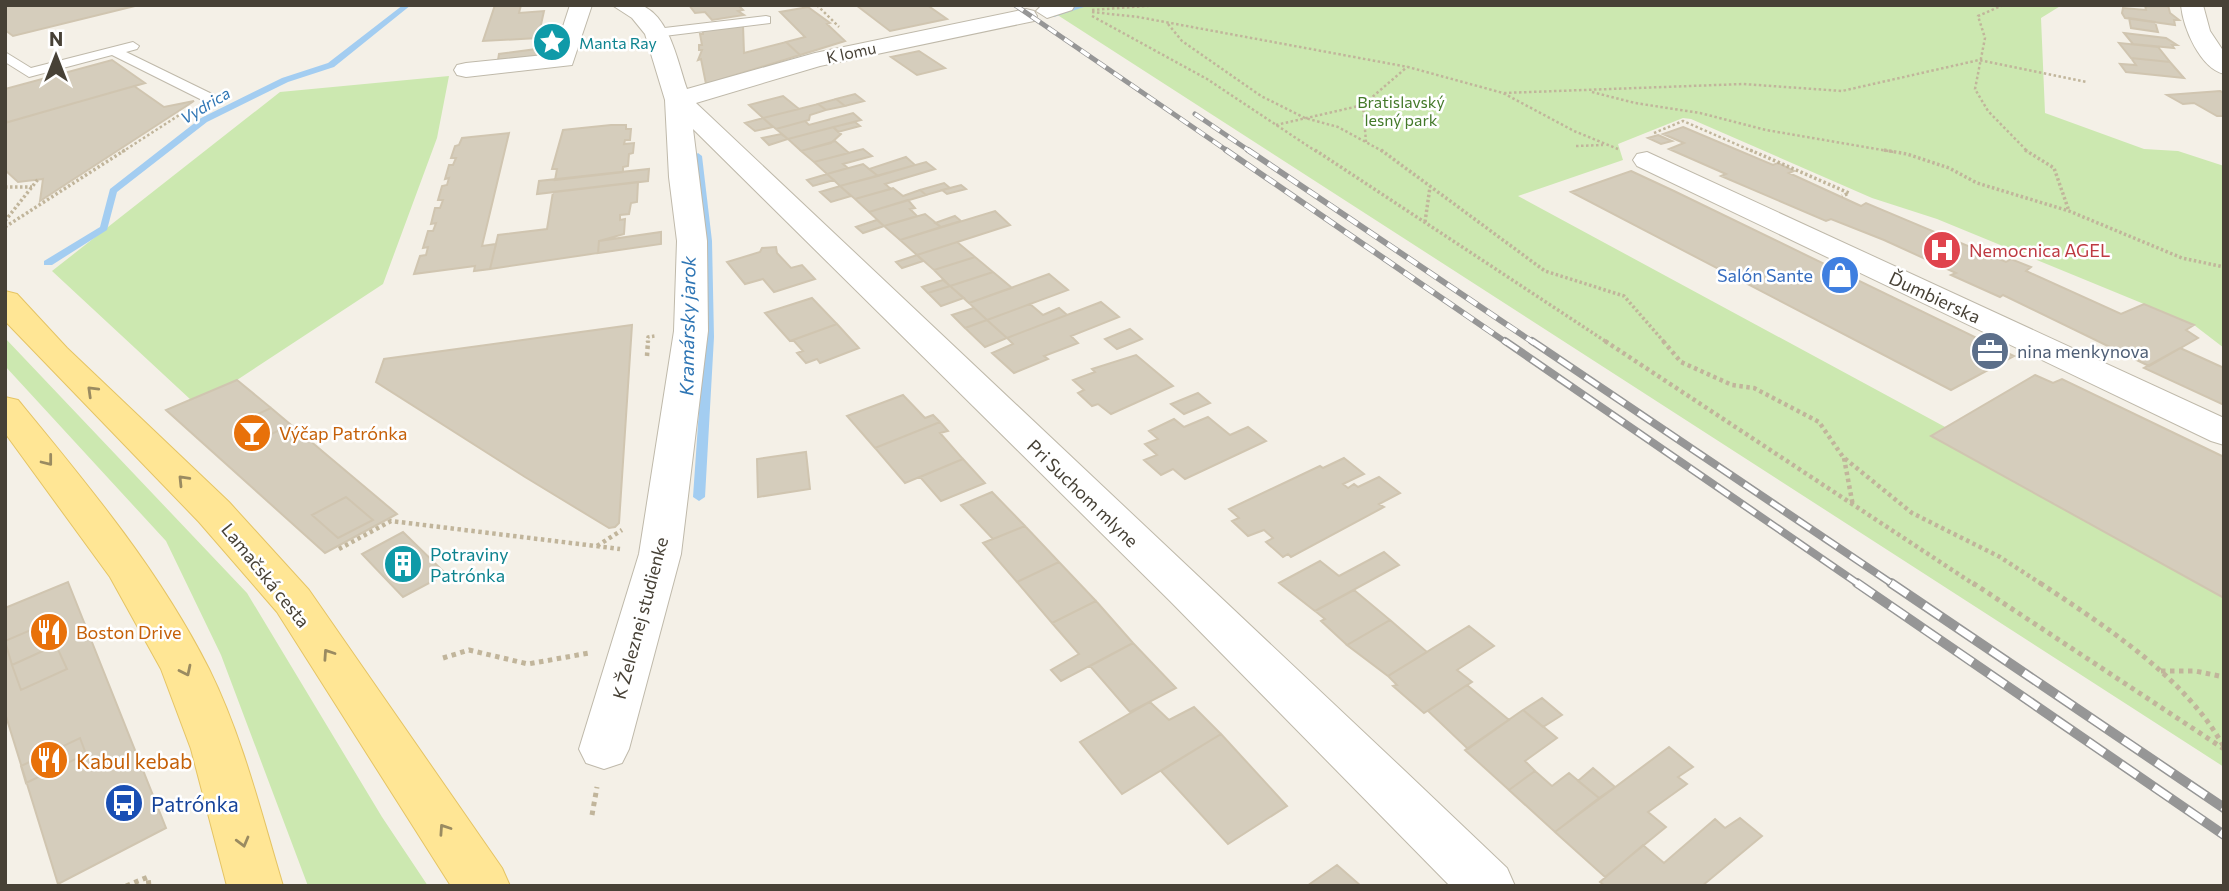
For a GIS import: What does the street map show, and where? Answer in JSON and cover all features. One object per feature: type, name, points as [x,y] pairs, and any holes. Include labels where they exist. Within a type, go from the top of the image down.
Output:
[{"type":"main road","name":"Lamačská cesta","points":[[5,301],[55,355],[214,512],[293,601],[482,886]]},
{"type":"main road","points":[[5,408],[92,517],[135,578],[184,667],[218,752],[255,886]]},
{"type":"street","points":[[466,70],[562,71],[581,5]]},
{"type":"street","name":"K Železnej studienke","points":[[604,749],[660,554],[691,336],[692,241],[682,177],[678,100],[656,33],[640,13],[623,5]]},
{"type":"street","points":[[2192,5],[2192,17],[2200,35],[2224,67]]},
{"type":"street","name":"K lomu","points":[[678,100],[815,60],[1055,11]]},
{"type":"street","name":"Pri Suchom mlyne","points":[[678,100],[1182,589],[1310,707],[1487,886]]},
{"type":"street","name":"Ďumbierska","points":[[1648,147],[2224,433]]},
{"type":"lane","points":[[656,33],[766,20]]},
{"type":"lane","points":[[5,56],[29,74],[134,46]]},
{"type":"lane","points":[[114,51],[207,97]]},
{"type":"path","points":[[1055,11],[1159,5]]},
{"type":"path","points":[[2003,5],[1978,16],[1985,38],[1975,89],[1988,111],[2023,149],[2054,168],[2070,211]]},
{"type":"path","points":[[1132,6],[1138,17]]},
{"type":"path","points":[[1055,11],[1138,17],[1408,66],[1503,93],[1608,145]]},
{"type":"path","points":[[1055,11],[1207,79],[1517,286],[2224,748]]},
{"type":"path","points":[[1168,24],[1182,41],[1261,96],[1305,118],[1338,127],[1390,155],[1545,271],[1624,296],[1681,362],[1731,385],[1754,388],[1819,422],[1843,457],[1912,513],[2000,557],[2078,608],[2160,671],[2193,700],[2224,748]]},
{"type":"path","points":[[1503,93],[1592,92],[1743,84],[1842,91],[1979,60],[2087,82]]},
{"type":"path","points":[[1276,125],[1363,105],[1408,66]]},
{"type":"path","points":[[1592,92],[1635,103],[1700,113],[1766,131],[1907,154],[1949,168],[1977,183],[2070,211],[2182,258],[2224,267]]},
{"type":"path","points":[[5,226],[207,97]]},
{"type":"path","points":[[1363,105],[1366,142]]},
{"type":"path","points":[[1576,146],[1648,147],[1683,121],[1849,193],[1842,196]]},
{"type":"path","points":[[5,221],[39,178]]},
{"type":"path","points":[[1424,222],[1430,186]]},
{"type":"path","points":[[5,187],[32,187]]},
{"type":"path","points":[[1843,457],[1853,506]]},
{"type":"path","points":[[339,550],[391,521],[660,554]]},
{"type":"path","points":[[443,658],[468,650],[528,664],[635,645]]},
{"type":"path","points":[[2160,671],[2195,671],[2224,677]]},
{"type":"path","points":[[126,886],[148,882]]},
{"type":"green space","name":"Bratislavský lesný park","points":[[1042,5],[2062,5],[2041,18],[2045,113],[2144,149],[2178,151],[2224,166],[2224,348],[2194,325],[1937,219],[1872,198],[1691,119],[1683,118],[1618,144],[1623,160],[1518,196],[1947,428],[1932,436],[2224,598],[2224,767]]},
{"type":"green space","points":[[449,76],[437,138],[383,284],[237,380],[191,400],[52,271],[280,92]]},
{"type":"green space","points":[[5,338],[247,593],[382,817],[428,886],[308,886],[221,655],[166,541],[5,366]]},
{"type":"building","points":[[5,5],[139,5],[13,36],[5,30]]},
{"type":"building","points":[[495,5],[521,5],[519,13],[544,11],[538,38],[483,41]]},
{"type":"building","points":[[689,5],[738,5],[743,10],[738,11],[744,15],[712,20],[705,12],[695,13]]},
{"type":"building","points":[[856,5],[927,5],[947,19],[890,31]]},
{"type":"building","points":[[2145,5],[2168,5],[2170,13],[2179,20],[2174,20],[2175,25],[2125,18],[2122,13],[2123,8],[2146,10]]},
{"type":"building","points":[[808,7],[830,23],[827,24],[845,41],[800,55],[786,42],[805,37],[780,12]]},
{"type":"building","points":[[2129,18],[2155,22],[2158,32],[2131,28]]},
{"type":"building","points":[[743,25],[744,53],[786,42],[800,55],[706,84],[701,59],[698,60],[702,50],[699,50],[699,45],[702,45],[700,34],[703,34],[703,30]]},
{"type":"building","points":[[2124,33],[2166,38],[2177,45],[2172,45],[2174,48],[2133,44]]},
{"type":"building","points":[[2119,43],[2158,47],[2170,62],[2131,58]]},
{"type":"building","points":[[537,49],[537,56],[498,60],[499,54]]},
{"type":"building","points":[[919,51],[945,68],[917,75],[891,57]]},
{"type":"building","points":[[2131,58],[2170,62],[2184,78],[2126,72],[2120,64],[2136,65]]},
{"type":"building","points":[[112,60],[145,83],[8,122],[5,120],[5,89]]},
{"type":"building","points":[[134,86],[164,107],[194,101],[40,201],[43,179],[18,182],[5,170],[5,123]]},
{"type":"building","points":[[2220,91],[2224,93],[2224,116],[2217,116],[2194,103],[2183,104],[2167,95]]},
{"type":"building","points":[[855,94],[864,101],[845,106],[836,99]]},
{"type":"building","points":[[783,96],[799,109],[763,118],[749,105]]},
{"type":"building","points":[[836,99],[845,106],[826,110],[818,104]]},
{"type":"building","points":[[818,104],[826,110],[810,115],[809,120],[776,129],[763,118]]},
{"type":"building","points":[[853,113],[861,120],[788,139],[776,129],[805,121],[809,125]]},
{"type":"building","points":[[763,118],[773,127],[755,131],[745,123]]},
{"type":"building","points":[[855,122],[860,126],[838,132],[833,127]]},
{"type":"building","points":[[626,125],[626,129],[631,129],[630,140],[625,140],[624,144],[634,143],[633,153],[629,154],[628,166],[623,167],[623,172],[555,180],[557,169],[552,169],[563,130]]},
{"type":"building","points":[[833,127],[841,134],[831,143],[801,151],[788,139]]},
{"type":"building","name":"Nemocnica AGEL","points":[[1683,127],[1773,165],[1778,163],[1794,171],[1789,173],[1861,206],[1866,203],[2006,262],[2011,259],[2031,267],[2026,271],[2121,314],[2144,304],[2194,325],[2186,330],[2198,338],[2149,366],[2003,295],[2000,297],[1951,275],[1956,273],[1884,240],[1831,219],[1826,221],[1721,176],[1726,174],[1669,149],[1684,143],[1663,134]]},
{"type":"building","points":[[509,133],[482,246],[496,244],[490,269],[474,271],[475,266],[414,274],[420,256],[426,255],[428,247],[423,248],[428,231],[433,231],[436,223],[431,224],[435,208],[440,208],[443,200],[438,200],[442,186],[447,185],[449,178],[445,179],[449,165],[453,165],[456,158],[451,158],[455,146],[459,145],[462,138]]},
{"type":"building","points":[[781,134],[788,139],[769,145],[762,138]]},
{"type":"building","points":[[1658,135],[1672,141],[1661,144],[1648,138]]},
{"type":"building","points":[[835,141],[849,153],[814,162],[801,151]]},
{"type":"building","points":[[863,149],[872,156],[843,164],[848,168],[827,174],[814,162]]},
{"type":"building","points":[[906,157],[915,165],[878,176],[869,169]]},
{"type":"building","points":[[926,162],[935,169],[885,184],[891,189],[855,199],[840,186]]},
{"type":"building","points":[[863,164],[878,176],[840,186],[827,174]]},
{"type":"building","points":[[649,169],[648,181],[537,194],[539,181]]},
{"type":"building","points":[[1631,171],[2014,356],[1951,390],[1571,192]]},
{"type":"building","points":[[827,174],[834,180],[813,186],[807,180]]},
{"type":"building","points":[[638,182],[637,202],[631,203],[629,214],[620,215],[620,220],[625,219],[624,234],[599,241],[598,253],[490,269],[498,235],[547,229],[553,192]]},
{"type":"building","points":[[944,183],[950,188],[926,195],[920,190]]},
{"type":"building","points":[[961,185],[966,189],[947,194],[942,190]]},
{"type":"building","points":[[840,186],[851,196],[831,202],[820,192]]},
{"type":"building","points":[[893,188],[903,196],[920,190],[926,195],[869,212],[855,199]]},
{"type":"building","points":[[908,200],[915,208],[910,209],[917,216],[884,226],[869,212]]},
{"type":"building","points":[[995,211],[1010,225],[917,255],[900,240]]},
{"type":"building","points":[[925,214],[941,227],[900,240],[884,226]]},
{"type":"building","points":[[955,216],[961,221],[941,227],[935,223]]},
{"type":"building","points":[[877,220],[884,226],[863,233],[856,227]]},
{"type":"building","points":[[661,232],[661,244],[598,253],[599,241]]},
{"type":"building","points":[[957,242],[975,257],[934,270],[917,255]]},
{"type":"building","points":[[776,247],[777,253],[791,268],[802,265],[815,279],[774,292],[763,279],[745,284],[727,262],[760,252],[762,248]]},
{"type":"building","points":[[917,255],[923,261],[902,268],[896,262]]},
{"type":"building","points":[[975,257],[993,272],[950,286],[934,270]]},
{"type":"building","points":[[993,272],[1012,288],[969,303],[950,286]]},
{"type":"building","points":[[1049,274],[1068,290],[987,320],[969,303]]},
{"type":"building","points":[[943,280],[950,286],[928,293],[922,287]]},
{"type":"building","points":[[950,286],[964,298],[941,306],[928,293]]},
{"type":"building","points":[[812,298],[837,324],[790,341],[765,313]]},
{"type":"building","points":[[1101,302],[1119,317],[1071,336],[1078,343],[1044,356],[1048,359],[1014,373],[992,353],[1013,344],[1007,338]]},
{"type":"building","points":[[1030,304],[1043,315],[1059,308],[1067,315],[1007,338],[987,320]]},
{"type":"building","points":[[974,308],[987,320],[965,328],[952,315]]},
{"type":"building","points":[[987,320],[1007,338],[985,347],[965,328]]},
{"type":"building","points":[[837,324],[859,348],[820,363],[817,359],[806,363],[797,353],[803,351],[793,340]]},
{"type":"building","points":[[632,325],[619,523],[615,527],[609,528],[376,382],[384,359]]},
{"type":"building","points":[[1130,329],[1142,339],[1117,349],[1105,339]]},
{"type":"building","points":[[2180,348],[2224,368],[2224,405],[2144,368]]},
{"type":"building","points":[[1136,355],[1173,386],[1111,414],[1098,404],[1092,406],[1078,393],[1084,390],[1073,380],[1095,372],[1092,369]]},
{"type":"building","points":[[2035,375],[2053,383],[2062,379],[2224,457],[2224,598],[1931,436]]},
{"type":"building","points":[[237,380],[397,514],[325,553],[166,410]]},
{"type":"building","points":[[1198,393],[1210,403],[1184,414],[1171,404]]},
{"type":"building","points":[[903,395],[925,418],[933,415],[940,422],[875,448],[847,416]]},
{"type":"building","points":[[271,408],[291,425],[256,441],[236,424]]},
{"type":"building","points":[[1208,417],[1230,435],[1248,427],[1266,441],[1185,479],[1173,469],[1161,475],[1144,460],[1157,455],[1145,444],[1158,439],[1149,431],[1174,419],[1184,427]]},
{"type":"building","points":[[940,422],[948,431],[940,433],[963,459],[905,483],[875,448]]},
{"type":"building","points":[[806,452],[810,489],[758,497],[757,459]]},
{"type":"building","points":[[1344,458],[1364,474],[1343,484],[1348,488],[1354,484],[1358,487],[1379,477],[1400,493],[1379,504],[1384,507],[1291,557],[1288,554],[1283,557],[1266,542],[1273,538],[1264,530],[1248,536],[1232,521],[1239,518],[1229,509],[1320,466],[1323,468]]},
{"type":"building","points":[[963,459],[985,483],[941,501],[920,477]]},
{"type":"building","points":[[992,492],[1025,526],[993,539],[961,505]]},
{"type":"building","points":[[346,497],[373,520],[338,538],[312,515]]},
{"type":"building","points":[[1025,526],[1059,562],[1017,582],[983,543]]},
{"type":"building","name":"Potraviny Patrónka","points":[[403,532],[446,574],[403,597],[362,554]]},
{"type":"building","points":[[1384,552],[1399,565],[1315,611],[1279,583],[1320,561],[1339,576]]},
{"type":"building","points":[[1059,562],[1096,601],[1052,623],[1017,582]]},
{"type":"building","points":[[68,582],[166,828],[58,884],[5,713],[5,608]]},
{"type":"building","points":[[1354,590],[1390,620],[1347,645],[1321,621],[1325,619],[1315,611]]},
{"type":"building","points":[[1096,601],[1133,643],[1061,681],[1051,670],[1079,654],[1052,623]]},
{"type":"building","points":[[1390,620],[1427,652],[1388,676],[1347,645]]},
{"type":"building","points":[[47,623],[56,645],[12,665],[5,641]]},
{"type":"building","points":[[1469,626],[1494,646],[1457,670],[1472,682],[1424,713],[1393,686],[1397,685],[1388,676]]},
{"type":"building","points":[[1133,643],[1176,688],[1130,712],[1090,666]]},
{"type":"building","points":[[56,645],[67,669],[21,690],[12,665]]},
{"type":"building","points":[[1467,685],[1509,720],[1468,749],[1428,711]]},
{"type":"building","points":[[1542,698],[1562,715],[1543,727],[1523,710]]},
{"type":"building","points":[[1150,702],[1169,720],[1194,707],[1221,734],[1122,794],[1080,742]]},
{"type":"building","points":[[1523,710],[1557,738],[1525,761],[1535,771],[1509,790],[1465,750]]},
{"type":"building","points":[[1221,734],[1287,806],[1228,844],[1161,771]]},
{"type":"building","points":[[80,738],[86,754],[26,783],[21,766]]},
{"type":"building","points":[[1669,747],[1693,767],[1678,777],[1687,784],[1648,812],[1666,827],[1605,877],[1555,832]]},
{"type":"building","points":[[1593,768],[1615,787],[1599,798],[1578,781]]},
{"type":"building","points":[[1535,771],[1552,786],[1569,773],[1599,798],[1555,832],[1509,790]]},
{"type":"building","points":[[1740,818],[1762,836],[1702,886],[1605,886],[1600,882],[1643,845],[1664,863],[1715,819],[1725,828]]},
{"type":"building","points":[[1337,865],[1361,886],[1307,886]]},
{"type":"waterway","name":"Vydrica","points":[[48,263],[104,228],[113,191],[204,120],[285,80],[331,65],[408,5]]},
{"type":"waterway","name":"Kramársky jarok","points":[[1054,15],[1087,5]]},
{"type":"waterway","name":"Kramársky jarok","points":[[698,156],[707,241],[709,337],[699,497]]},
{"type":"railway","points":[[1015,5],[1229,152]]},
{"type":"railway","points":[[1195,114],[1251,152]]},
{"type":"railway","points":[[1226,150],[1507,343]]},
{"type":"railway","points":[[1248,150],[1534,343]]},
{"type":"railway","points":[[1505,341],[1860,585]]},
{"type":"railway","points":[[1532,341],[1894,585]]},
{"type":"railway","points":[[1857,583],[2224,835]]},
{"type":"railway","points":[[1891,583],[2224,808]]},
{"type":"place","name":"Manta Ray","points":[[552,42]]},
{"type":"place","name":"Nemocnica AGEL","points":[[1942,250]]},
{"type":"place","name":"Salón Sante","points":[[1840,275]]},
{"type":"place","name":"nina menkynova","points":[[1990,351]]},
{"type":"place","name":"Výčap Patrónka","points":[[252,433]]},
{"type":"place","name":"Potraviny Patrónka","points":[[403,564]]},
{"type":"place","name":"Boston Drive","points":[[49,632]]},
{"type":"place","name":"Kabul kebab","points":[[49,760]]},
{"type":"place","name":"Patrónka","points":[[124,803]]}]
